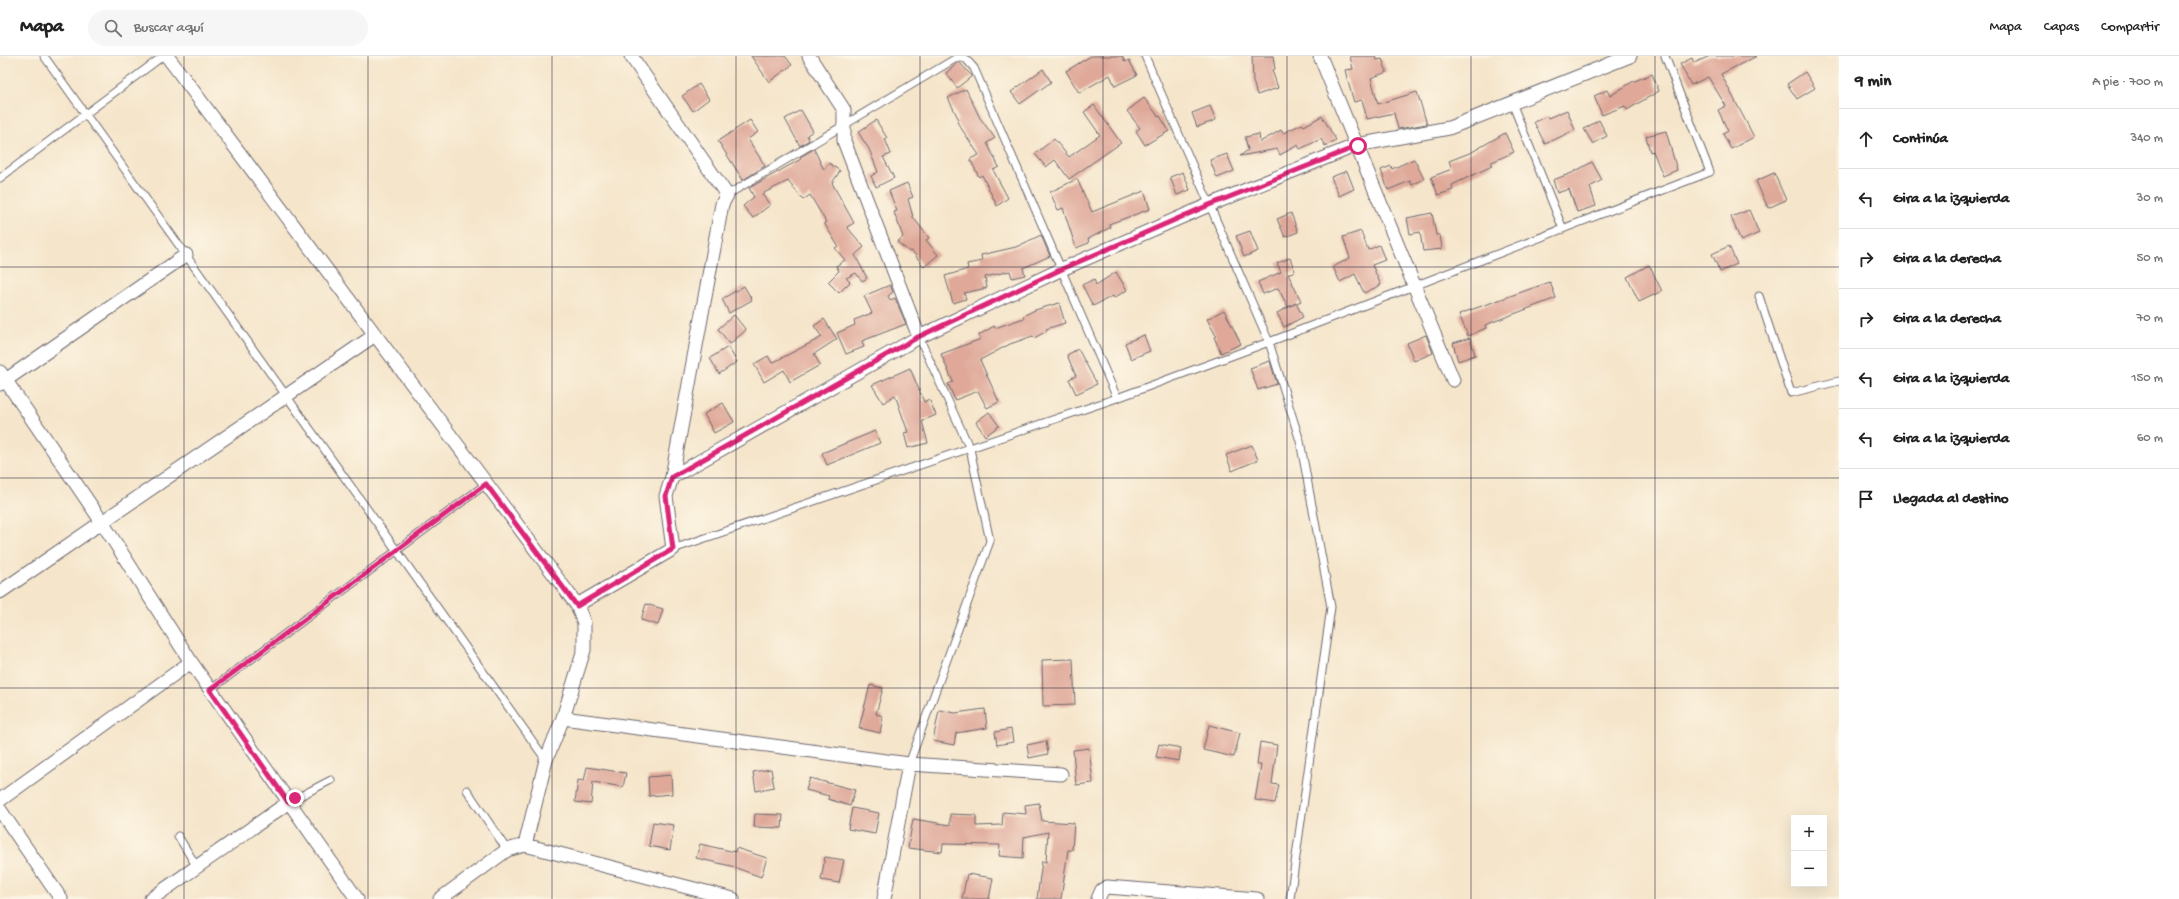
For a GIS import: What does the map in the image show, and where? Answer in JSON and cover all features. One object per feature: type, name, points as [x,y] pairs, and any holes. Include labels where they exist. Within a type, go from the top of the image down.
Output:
[{"type":"street","points":[[167,56],[577,606],[584,623],[584,650],[563,718],[546,760],[525,845]]},
{"type":"street","points":[[577,606],[673,549],[666,496],[672,477],[722,204],[727,195],[631,56]]},
{"type":"street","points":[[809,56],[844,110],[844,141],[918,337]]},
{"type":"street","points":[[1320,56],[1453,380]]},
{"type":"street","points":[[672,477],[918,337],[1062,269],[1209,205],[1358,146],[1449,128],[1630,56]]},
{"type":"street","points":[[186,255],[2,379],[102,522],[210,690],[357,899]]},
{"type":"street","points":[[0,592],[375,335]]},
{"type":"street","points":[[0,800],[191,662]]},
{"type":"street","points":[[563,718],[909,764],[1061,774]]},
{"type":"street","points":[[884,899],[909,764]]},
{"type":"street","points":[[151,899],[288,802]]},
{"type":"street","points":[[0,810],[62,899]]},
{"type":"street","points":[[440,899],[507,850],[525,845],[733,899]]},
{"type":"street","points":[[1098,899],[1102,890],[1107,887],[1257,899]]},
{"type":"lane","points":[[44,56],[546,760]]},
{"type":"lane","points":[[0,178],[163,56]]},
{"type":"lane","points":[[1144,56],[1269,342],[1300,441],[1331,607],[1290,899]]},
{"type":"lane","points":[[673,549],[1117,398],[1269,342],[1710,172],[1666,56]]},
{"type":"lane","points":[[727,195],[958,57],[966,59],[974,68],[1117,398]]},
{"type":"lane","points":[[1512,102],[1563,228]]},
{"type":"lane","points":[[1759,296],[1791,393],[1839,381]]},
{"type":"lane","points":[[909,764],[990,541],[970,449],[918,337]]},
{"type":"lane","points":[[210,690],[486,484]]},
{"type":"lane","points":[[288,802],[331,780]]},
{"type":"lane","points":[[467,790],[507,850]]},
{"type":"lane","points":[[178,836],[197,867]]},
{"type":"building","points":[[751,56],[785,56],[792,65],[769,82]]},
{"type":"building","points":[[1091,56],[1122,56],[1125,62],[1129,60],[1137,75],[1115,86],[1110,75],[1079,93],[1066,71]]},
{"type":"building","points":[[1252,56],[1273,56],[1275,69],[1272,70],[1278,88],[1257,95],[1253,81]]},
{"type":"building","points":[[1350,56],[1376,56],[1377,60],[1382,59],[1387,72],[1371,78],[1378,104],[1417,92],[1427,124],[1398,129],[1394,113],[1367,119],[1362,100],[1354,102],[1348,82],[1345,70],[1353,69]]},
{"type":"building","points":[[1710,56],[1757,56],[1721,74],[1754,137],[1731,149],[1723,134],[1728,131],[1718,110],[1726,106],[1708,77],[1691,85],[1680,64],[1692,58],[1694,63]]},
{"type":"building","points":[[959,62],[972,76],[957,88],[946,73]]},
{"type":"building","points":[[1043,69],[1051,82],[1020,104],[1011,92]]},
{"type":"building","points":[[1805,72],[1815,88],[1797,99],[1787,84]]},
{"type":"building","points":[[1652,74],[1659,91],[1627,110],[1625,106],[1602,115],[1594,96],[1607,90],[1610,96],[1632,82]]},
{"type":"building","points":[[699,84],[709,99],[693,111],[682,96]]},
{"type":"building","points":[[966,89],[980,118],[995,138],[987,143],[999,167],[993,170],[1008,198],[997,206],[982,175],[979,177],[970,159],[979,155],[957,122],[959,120],[948,98]]},
{"type":"building","points":[[1144,98],[1159,117],[1160,116],[1169,131],[1145,145],[1136,131],[1140,128],[1127,111]]},
{"type":"building","points":[[1094,105],[1121,143],[1069,179],[1055,160],[1046,167],[1035,154],[1054,139],[1069,157],[1100,135],[1084,112]]},
{"type":"building","points":[[1210,106],[1216,120],[1197,127],[1192,113]]},
{"type":"building","points":[[801,110],[813,131],[807,135],[809,140],[800,146],[785,119]]},
{"type":"building","points":[[1567,110],[1575,130],[1545,144],[1534,122]]},
{"type":"building","points":[[1322,116],[1336,140],[1325,146],[1321,139],[1300,149],[1298,145],[1280,155],[1277,149],[1240,156],[1248,150],[1245,137],[1259,134],[1260,142],[1281,130],[1283,133],[1302,124],[1304,126]]},
{"type":"building","points":[[750,120],[758,132],[748,139],[765,166],[743,180],[718,141]]},
{"type":"building","points":[[876,120],[887,138],[885,139],[891,154],[883,157],[894,178],[876,187],[871,176],[878,172],[869,149],[858,132]]},
{"type":"building","points":[[1599,120],[1607,136],[1593,144],[1584,129]]},
{"type":"building","points":[[1666,131],[1677,170],[1663,176],[1653,151],[1650,152],[1646,136]]},
{"type":"building","points":[[1505,133],[1514,152],[1490,163],[1492,166],[1452,185],[1453,190],[1438,195],[1431,177],[1452,169],[1449,161],[1472,152]]},
{"type":"building","points":[[814,149],[824,170],[829,163],[840,171],[832,183],[854,223],[847,227],[864,247],[855,255],[867,278],[862,281],[856,273],[846,278],[850,282],[839,293],[828,282],[839,271],[836,266],[845,260],[835,248],[838,246],[824,223],[826,222],[810,195],[803,200],[788,181],[762,194],[770,205],[753,218],[743,206],[754,197],[749,188],[801,159],[800,157]]},
{"type":"building","points":[[1227,154],[1234,171],[1217,178],[1210,160]]},
{"type":"building","points":[[1414,159],[1424,179],[1412,185],[1410,181],[1388,190],[1381,170],[1391,166],[1392,169]]},
{"type":"building","points":[[1592,162],[1602,180],[1590,187],[1596,206],[1577,212],[1569,189],[1557,193],[1553,180],[1572,173]]},
{"type":"building","points":[[1347,171],[1354,189],[1339,196],[1331,177]]},
{"type":"building","points":[[1183,172],[1190,190],[1177,195],[1170,177]]},
{"type":"building","points":[[1774,173],[1786,200],[1768,208],[1756,181]]},
{"type":"building","points":[[1077,179],[1092,212],[1144,191],[1150,209],[1109,224],[1111,227],[1088,239],[1089,243],[1076,248],[1063,208],[1058,210],[1050,192]]},
{"type":"building","points":[[907,183],[913,197],[908,199],[913,217],[929,238],[926,240],[938,255],[924,267],[912,251],[910,252],[897,242],[903,237],[894,212],[897,211],[889,191]]},
{"type":"building","points":[[1749,210],[1759,233],[1741,241],[1731,217]]},
{"type":"building","points":[[1291,213],[1298,232],[1285,237],[1277,219]]},
{"type":"building","points":[[1432,213],[1436,235],[1440,235],[1442,249],[1423,251],[1420,232],[1410,234],[1407,218]]},
{"type":"building","points":[[1250,231],[1258,251],[1244,257],[1236,236]]},
{"type":"building","points":[[1361,231],[1368,250],[1379,245],[1385,260],[1372,265],[1381,285],[1364,293],[1355,274],[1340,282],[1333,267],[1350,258],[1343,237]]},
{"type":"building","points":[[1041,235],[1050,256],[1023,268],[1025,275],[1012,278],[1010,271],[985,277],[987,288],[964,293],[966,299],[953,303],[945,276],[968,269],[967,264],[982,261],[981,255],[1016,247]]},
{"type":"building","points":[[1729,246],[1737,264],[1720,272],[1712,254]]},
{"type":"building","points":[[1290,258],[1295,271],[1288,274],[1301,301],[1288,307],[1278,288],[1263,294],[1258,282],[1281,272],[1277,263]]},
{"type":"building","points":[[1649,265],[1662,291],[1639,302],[1627,277]]},
{"type":"building","points":[[1116,272],[1127,290],[1114,298],[1113,296],[1093,306],[1082,285],[1094,279],[1096,285]]},
{"type":"building","points":[[1550,282],[1556,298],[1485,325],[1486,328],[1468,336],[1459,314]]},
{"type":"building","points":[[890,285],[893,292],[888,296],[890,300],[895,298],[906,324],[862,341],[864,347],[846,354],[837,333],[855,325],[854,320],[872,313],[864,296]]},
{"type":"building","points":[[744,286],[752,300],[729,313],[722,299]]},
{"type":"building","points":[[1059,303],[1065,323],[1046,329],[1047,331],[1034,338],[1033,336],[1010,344],[980,360],[999,402],[987,408],[978,391],[955,400],[948,384],[953,382],[941,354],[981,339],[979,335],[994,326],[995,328],[1024,318],[1023,316],[1035,310]]},
{"type":"building","points":[[1296,303],[1303,317],[1284,327],[1277,313]]},
{"type":"building","points":[[1224,310],[1241,344],[1221,353],[1214,337],[1216,336],[1207,319]]},
{"type":"building","points":[[734,315],[746,330],[730,344],[718,329]]},
{"type":"building","points":[[824,319],[837,339],[814,354],[820,365],[790,382],[784,370],[764,382],[754,364],[768,356],[772,363],[822,337],[814,326]]},
{"type":"building","points":[[1144,335],[1150,351],[1131,359],[1125,343]]},
{"type":"building","points":[[1426,335],[1433,353],[1414,361],[1407,343]]},
{"type":"building","points":[[1470,338],[1475,355],[1458,361],[1453,343]]},
{"type":"building","points":[[728,347],[737,362],[719,374],[710,358]]},
{"type":"building","points":[[1078,349],[1097,384],[1076,394],[1069,379],[1076,376],[1067,355]]},
{"type":"building","points":[[1270,361],[1277,384],[1258,390],[1250,368]]},
{"type":"building","points":[[910,368],[924,402],[929,399],[936,415],[922,421],[928,443],[908,448],[904,433],[908,432],[895,395],[883,403],[872,385]]},
{"type":"building","points":[[723,403],[734,422],[714,433],[704,414]]},
{"type":"building","points":[[989,412],[999,426],[985,436],[976,422]]},
{"type":"building","points":[[875,431],[880,443],[827,465],[822,453]]},
{"type":"building","points":[[1252,445],[1258,460],[1232,471],[1226,455]]},
{"type":"building","points":[[646,604],[663,609],[658,625],[641,620]]},
{"type":"building","points":[[1073,659],[1075,705],[1043,706],[1042,660]]},
{"type":"building","points":[[870,685],[883,688],[876,714],[883,716],[880,733],[859,728]]},
{"type":"building","points":[[985,709],[987,728],[956,733],[954,745],[933,741],[939,710],[955,713]]},
{"type":"building","points":[[1209,725],[1240,733],[1234,757],[1203,750]]},
{"type":"building","points":[[1011,729],[1013,742],[997,745],[995,732]]},
{"type":"building","points":[[1046,741],[1048,754],[1029,758],[1027,745]]},
{"type":"building","points":[[1260,742],[1277,745],[1272,784],[1279,785],[1275,803],[1255,800],[1261,765],[1257,765]]},
{"type":"building","points":[[1159,744],[1181,748],[1179,761],[1156,757]]},
{"type":"building","points":[[1089,748],[1093,783],[1076,785],[1073,750]]},
{"type":"building","points":[[587,767],[626,773],[623,787],[593,782],[591,804],[575,802],[578,780],[584,781]]},
{"type":"building","points":[[771,769],[774,787],[756,791],[753,772]]},
{"type":"building","points":[[671,775],[672,794],[649,796],[648,777]]},
{"type":"building","points":[[810,778],[855,790],[850,806],[828,799],[829,796],[806,790]]},
{"type":"building","points":[[1039,803],[1042,821],[1074,823],[1072,850],[1068,850],[1061,899],[1037,899],[1042,861],[1046,862],[1048,832],[1024,837],[1023,858],[999,856],[1000,845],[943,844],[942,852],[908,848],[913,819],[950,825],[950,814],[976,815],[976,826],[1002,825],[1003,812],[1026,814],[1025,805]]},
{"type":"building","points":[[852,808],[879,813],[875,834],[848,829]]},
{"type":"building","points":[[755,814],[783,815],[782,828],[754,827]]},
{"type":"building","points":[[653,822],[674,825],[670,850],[649,846]]},
{"type":"building","points":[[700,844],[735,852],[736,848],[767,858],[761,877],[731,866],[696,858]]},
{"type":"building","points":[[825,857],[844,860],[839,883],[821,880]]},
{"type":"building","points":[[967,874],[993,878],[989,899],[962,899]]},
{"type":"route","points":[[295,798],[288,802],[210,690],[486,484],[577,606],[673,549],[666,496],[672,477],[918,337],[1062,269],[1209,205],[1358,146]]}]
